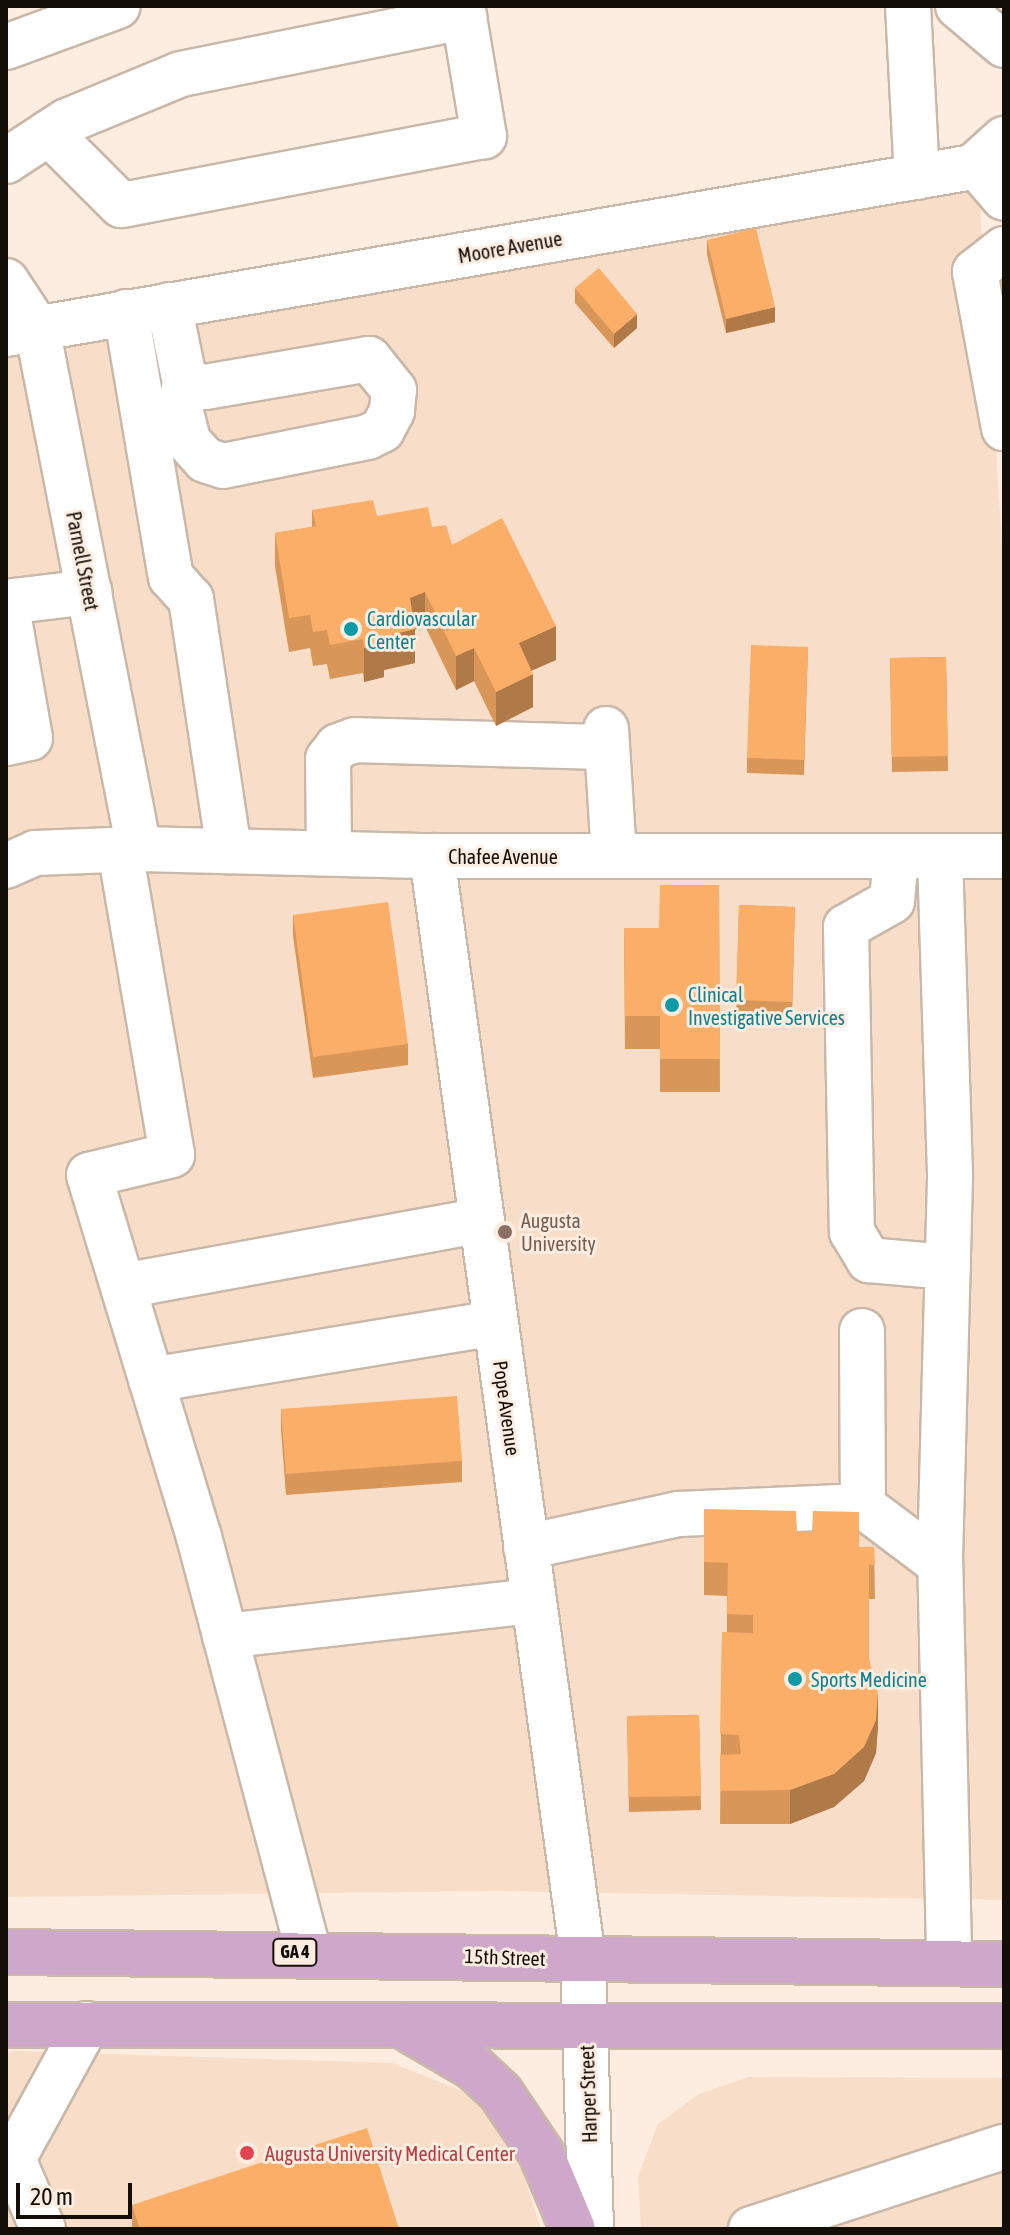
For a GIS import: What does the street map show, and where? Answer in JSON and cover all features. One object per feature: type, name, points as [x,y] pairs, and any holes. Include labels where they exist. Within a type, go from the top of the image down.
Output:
[{"type":"main road","name":"15th Street","points":[[6,1952],[309,1952],[1004,1964]]},
{"type":"main road","points":[[401,2024],[473,2067],[500,2092],[541,2153],[573,2229]]},
{"type":"main road","points":[[6,2025],[1004,2026]]},
{"type":"street","points":[[6,47],[118,6]]},
{"type":"street","points":[[908,6],[917,177]]},
{"type":"street","points":[[958,6],[1004,45]]},
{"type":"street","points":[[6,161],[49,133],[181,74],[464,17],[484,136],[121,205],[49,133]]},
{"type":"street","points":[[990,152],[1004,198]]},
{"type":"street","name":"Moore Avenue","points":[[22,331],[917,177],[990,152]]},
{"type":"street","points":[[1004,249],[975,272],[1004,428]]},
{"type":"street","name":"Parnell Street","points":[[6,281],[22,331],[89,592],[130,849],[172,1155],[89,1175],[123,1286]]},
{"type":"street","points":[[169,305],[185,383]]},
{"type":"street","points":[[126,312],[171,577],[191,599],[229,851]]},
{"type":"street","points":[[6,743],[30,738],[6,602],[89,592]]},
{"type":"street","points":[[329,853],[328,759],[338,746],[355,740],[607,738],[614,856]]},
{"type":"street","name":"Chafee Avenue","points":[[6,866],[35,853],[130,849],[432,856],[1004,856]]},
{"type":"street","name":"Pope Avenue","points":[[432,856],[583,1959]]},
{"type":"street","points":[[892,901],[896,856]]},
{"type":"street","points":[[940,856],[948,1267],[940,1564],[952,1908],[949,1963]]},
{"type":"street","points":[[943,910],[892,901],[846,927],[852,1232],[869,1260],[948,1267]]},
{"type":"street","points":[[309,1952],[225,1636],[123,1286],[482,1220]]},
{"type":"street","points":[[151,1380],[495,1323]]},
{"type":"street","points":[[862,1331],[863,1506]]},
{"type":"street","points":[[526,1547],[679,1514],[863,1506],[940,1564]]},
{"type":"street","points":[[225,1636],[533,1601]]},
{"type":"street","name":"Harper Street","points":[[583,1959],[591,2229]]},
{"type":"street","points":[[43,2229],[10,2160],[87,2024]]},
{"type":"street","points":[[751,2229],[1004,2147]]},
{"type":"shaded area","name":"Augusta University","points":[[978,177],[1004,572],[1004,1900],[494,1891],[6,1897],[6,349]]},
{"type":"shaded area","name":"Augusta University Medical Center","points":[[6,2052],[392,2063],[473,2095],[522,2170],[541,2229],[6,2229]]},
{"type":"shaded area","points":[[749,2077],[1004,2078],[1004,2229],[641,2229],[638,2176],[658,2124],[699,2094]]},
{"type":"building","points":[[756,228],[775,307],[726,319],[707,240]]},
{"type":"building","points":[[599,268],[637,314],[614,334],[575,288]]},
{"type":"building","name":"Cardiovascular Center","points":[[373,500],[377,516],[428,507],[432,527],[446,525],[452,545],[502,518],[556,626],[519,643],[533,674],[496,692],[474,648],[456,656],[425,592],[410,598],[415,629],[383,637],[384,644],[364,648],[363,639],[330,645],[327,630],[313,632],[310,615],[289,618],[275,533],[316,526],[312,510]]},
{"type":"building","points":[[751,645],[808,647],[804,760],[747,758]]},
{"type":"building","points":[[946,657],[948,756],[892,757],[890,658]]},
{"type":"building","name":"Clinical Investigative Services","points":[[660,885],[719,885],[720,1059],[660,1059],[660,1016],[625,1016],[624,928],[659,928]]},
{"type":"building","points":[[388,902],[408,1044],[313,1057],[293,915]]},
{"type":"building","points":[[739,905],[795,907],[792,1002],[736,1000]]},
{"type":"building","points":[[457,1396],[462,1461],[286,1474],[281,1409]]},
{"type":"building","name":"Sports Medicine","points":[[704,1509],[796,1511],[797,1532],[812,1532],[813,1511],[859,1512],[859,1547],[874,1547],[875,1565],[869,1565],[869,1659],[878,1693],[876,1720],[864,1747],[834,1774],[790,1790],[720,1791],[720,1755],[741,1754],[739,1735],[720,1734],[722,1632],[753,1633],[753,1615],[727,1614],[728,1563],[704,1562]]},
{"type":"building","points":[[699,1715],[701,1796],[629,1797],[627,1716]]},
{"type":"building","points":[[367,2128],[399,2229],[140,2229],[132,2205]]},
{"type":"place","name":"Cardiovascular Center","points":[[351,629]]},
{"type":"place","name":"Clinical Investigative Services","points":[[672,1005]]},
{"type":"place","name":"Augusta University","points":[[505,1232]]},
{"type":"place","name":"Sports Medicine","points":[[795,1679]]},
{"type":"place","name":"Augusta University Medical Center","points":[[247,2153]]}]
